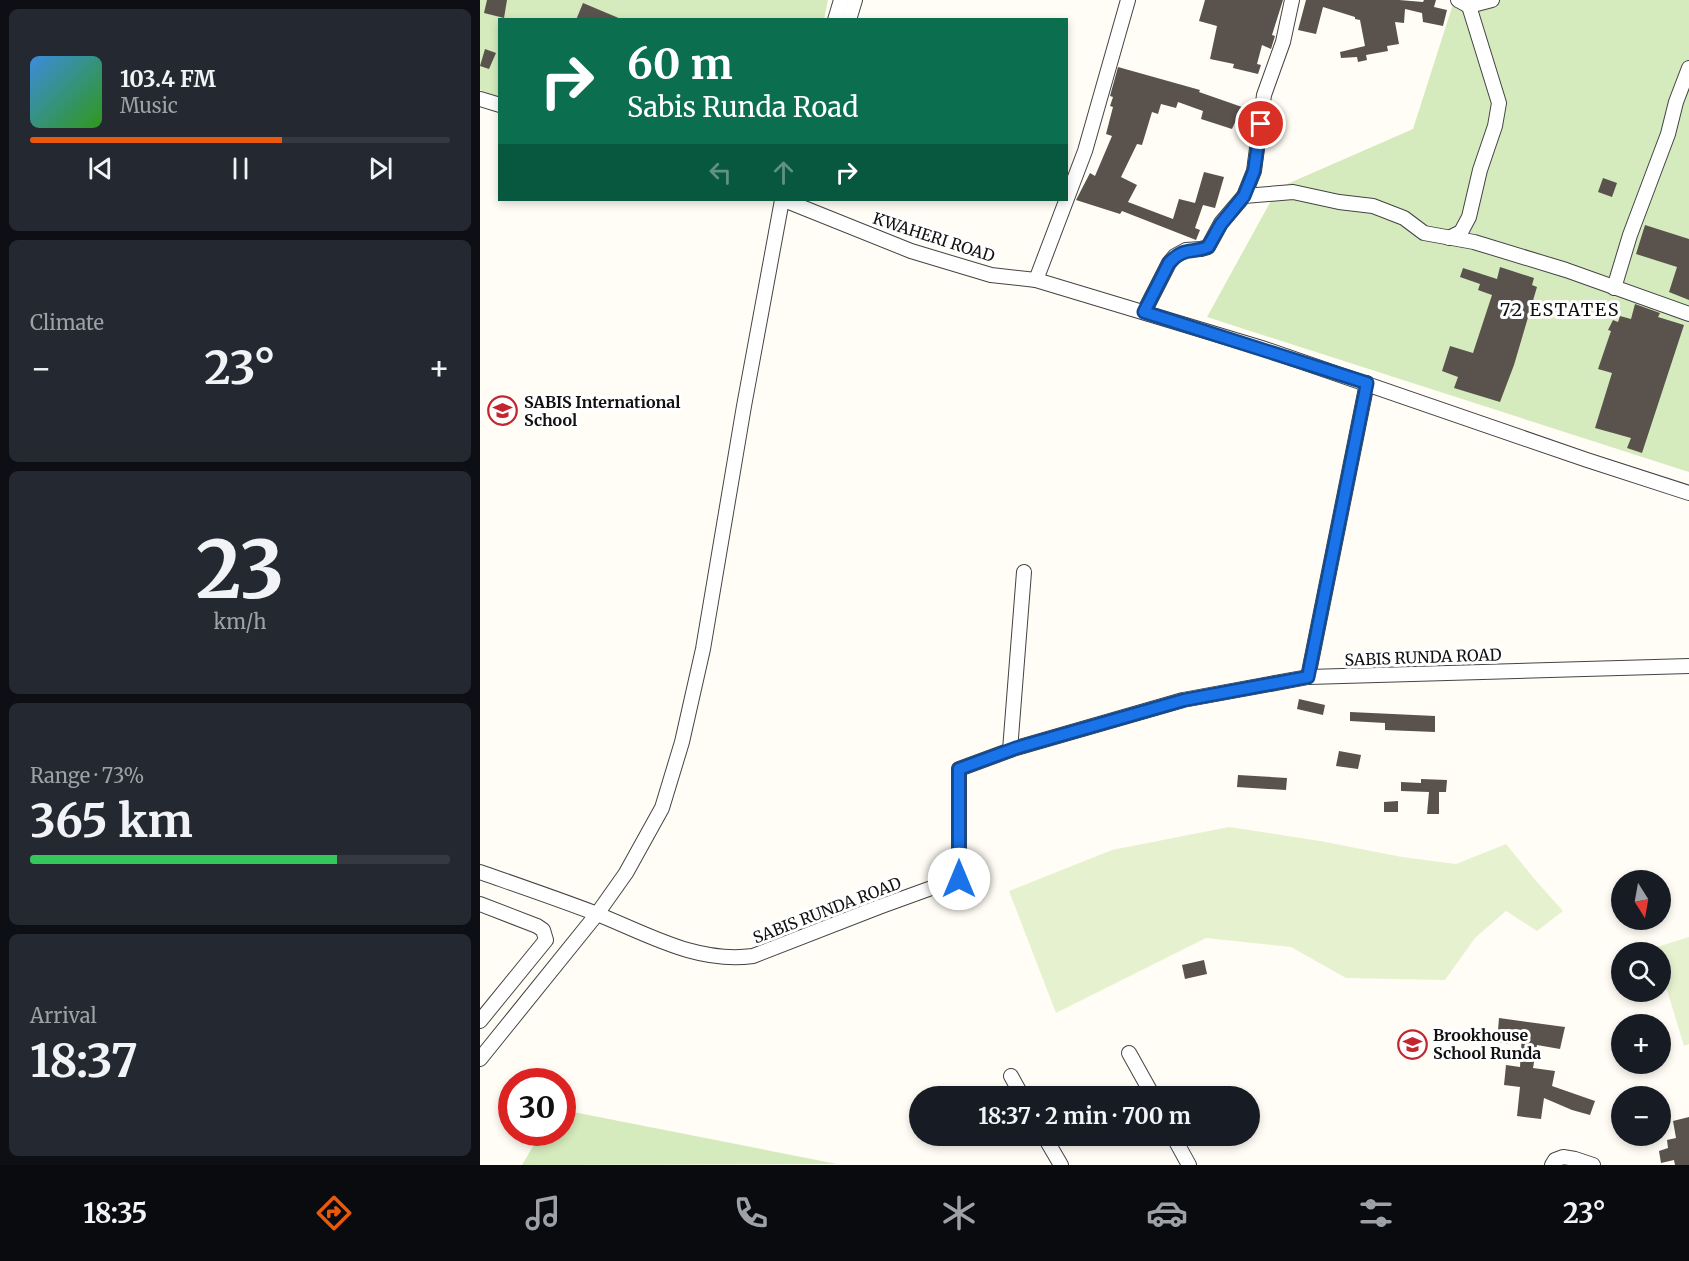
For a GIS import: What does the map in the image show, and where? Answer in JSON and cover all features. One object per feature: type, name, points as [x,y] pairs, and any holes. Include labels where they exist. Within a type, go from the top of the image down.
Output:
[{"type":"street","points":[[1068,196],[1085,151],[1128,0]]},
{"type":"street","points":[[1144,312],[1169,263],[1175,256],[1186,250],[1208,247],[1221,224],[1244,196],[1254,171],[1264,95],[1283,42],[1292,0]]},
{"type":"street","points":[[1449,238],[1461,232],[1468,217],[1480,170],[1495,126],[1499,103],[1463,3],[1492,0]]},
{"type":"street","points":[[1614,288],[1630,235],[1668,134],[1676,102],[1689,68]]},
{"type":"street","points":[[480,99],[498,104]]},
{"type":"street","points":[[1244,196],[1293,192],[1339,202],[1372,206],[1404,218],[1424,232],[1474,242],[1566,270],[1689,314]]},
{"type":"street","points":[[480,1059],[597,914],[626,873],[662,808],[682,742],[703,649],[742,418],[783,201]]},
{"type":"street","name":"KWAHERI ROAD","points":[[790,201],[809,204],[911,251],[991,275],[1036,280],[1144,312],[1367,383],[1689,493]]},
{"type":"street","points":[[1036,280],[1066,201]]},
{"type":"street","points":[[1468,217],[1474,242]]},
{"type":"street","points":[[1308,677],[1367,383]]},
{"type":"street","points":[[1010,750],[1024,572]]},
{"type":"street","name":"SABIS RUNDA ROAD","points":[[480,872],[597,914],[686,950],[705,955],[734,958],[753,956],[899,899],[959,879],[959,769],[1010,750],[1184,700],[1308,677],[1689,666]]},
{"type":"street","points":[[480,904],[537,926],[546,934],[546,940],[480,1021]]},
{"type":"street","points":[[1129,1053],[1147,1086]]},
{"type":"street","points":[[1011,1076],[1016,1086]]},
{"type":"street","points":[[1050,1146],[1061,1165]]},
{"type":"street","points":[[1179,1146],[1189,1165]]},
{"type":"street","points":[[1552,1165],[1555,1160],[1563,1157],[1593,1165]]},
{"type":"green space","points":[[480,0],[828,0],[824,18],[498,18],[498,97],[480,90]]},
{"type":"green space","points":[[1451,0],[1689,0],[1689,472],[1207,317],[1278,188],[1413,129],[1453,4]]},
{"type":"green space","points":[[1229,827],[1456,864],[1506,844],[1563,911],[1537,931],[1506,911],[1475,938],[1445,980],[1346,978],[1291,947],[1206,938],[1056,1013],[1009,891],[1112,850]]},
{"type":"green space","points":[[1689,937],[1689,1044],[1684,1046],[1671,1002],[1671,943]]},
{"type":"green space","points":[[576,1113],[837,1164],[522,1165],[533,1146],[576,1146]]},
{"type":"building","points":[[487,0],[507,0],[504,18],[484,13]]},
{"type":"building","points":[[1205,0],[1283,0],[1272,35],[1275,36],[1271,49],[1262,45],[1257,64],[1261,65],[1258,74],[1233,68],[1234,64],[1210,59],[1217,26],[1199,21]]},
{"type":"building","points":[[1306,0],[1423,2],[1424,0],[1436,0],[1434,7],[1447,10],[1443,26],[1423,22],[1422,13],[1405,9],[1404,23],[1395,22],[1399,44],[1387,46],[1388,51],[1366,55],[1367,60],[1358,62],[1357,57],[1341,58],[1340,52],[1365,46],[1360,20],[1323,7],[1316,34],[1298,30]]},
{"type":"building","points":[[583,3],[619,18],[577,18]]},
{"type":"building","points":[[485,49],[496,53],[489,69],[480,66]]},
{"type":"building","points":[[1118,67],[1200,90],[1199,92],[1242,107],[1232,129],[1201,119],[1203,111],[1178,102],[1176,108],[1161,104],[1158,114],[1152,112],[1142,145],[1137,144],[1121,177],[1137,185],[1128,202],[1173,219],[1179,199],[1195,203],[1204,172],[1224,177],[1215,208],[1203,205],[1195,228],[1200,230],[1196,240],[1122,211],[1120,214],[1076,200],[1090,173],[1095,176],[1112,136],[1106,134],[1113,107],[1110,106],[1113,97],[1110,96]]},
{"type":"building","points":[[1603,178],[1617,183],[1612,197],[1598,192]]},
{"type":"building","points":[[1645,225],[1689,239],[1689,300],[1669,292],[1677,267],[1636,254]]},
{"type":"building","points":[[1500,267],[1534,278],[1532,285],[1537,287],[1514,365],[1500,402],[1454,388],[1458,377],[1442,371],[1450,346],[1473,353],[1492,295],[1478,290],[1480,284],[1460,277],[1463,268],[1497,279]]},
{"type":"building","points":[[1635,304],[1660,313],[1658,317],[1684,325],[1642,453],[1627,448],[1631,438],[1595,428],[1612,373],[1598,369],[1611,331],[1608,330],[1613,320],[1618,322],[1620,316],[1631,319]]},
{"type":"building","points":[[1299,699],[1325,705],[1323,715],[1297,709]]},
{"type":"building","points":[[1350,712],[1435,716],[1435,732],[1385,730],[1385,723],[1350,721]]},
{"type":"building","points":[[1339,751],[1361,755],[1358,769],[1336,766]]},
{"type":"building","points":[[1238,775],[1287,778],[1286,790],[1237,787]]},
{"type":"building","points":[[1421,779],[1447,780],[1446,792],[1439,792],[1439,814],[1427,814],[1429,792],[1401,791],[1401,782],[1421,783]]},
{"type":"building","points":[[1398,801],[1398,812],[1384,812],[1384,802]]},
{"type":"building","points":[[1204,960],[1207,974],[1185,979],[1182,965]]},
{"type":"building","points":[[1499,1018],[1565,1027],[1560,1049],[1537,1045],[1533,1068],[1555,1071],[1552,1086],[1595,1101],[1590,1115],[1544,1098],[1541,1119],[1517,1116],[1520,1087],[1504,1085],[1506,1065],[1520,1067],[1522,1033],[1509,1044],[1497,1042]]},
{"type":"building","points":[[1689,1117],[1689,1165],[1675,1165],[1674,1160],[1661,1163],[1659,1151],[1671,1146],[1671,1139],[1676,1138],[1673,1121]]},
{"type":"place","name":"SABIS International School","points":[[503,411]]},
{"type":"place","name":"Brookhouse School Runda","points":[[1412,1044]]},
{"type":"district","name":"72 ESTATES","points":[[1560,310]]},
{"type":"route","points":[[959,879],[959,769],[1016,748],[1094,724],[1184,700],[1308,677],[1367,383],[1144,312],[1169,263],[1175,256],[1186,250],[1208,247],[1221,224],[1244,196],[1254,171],[1261,124]]}]
